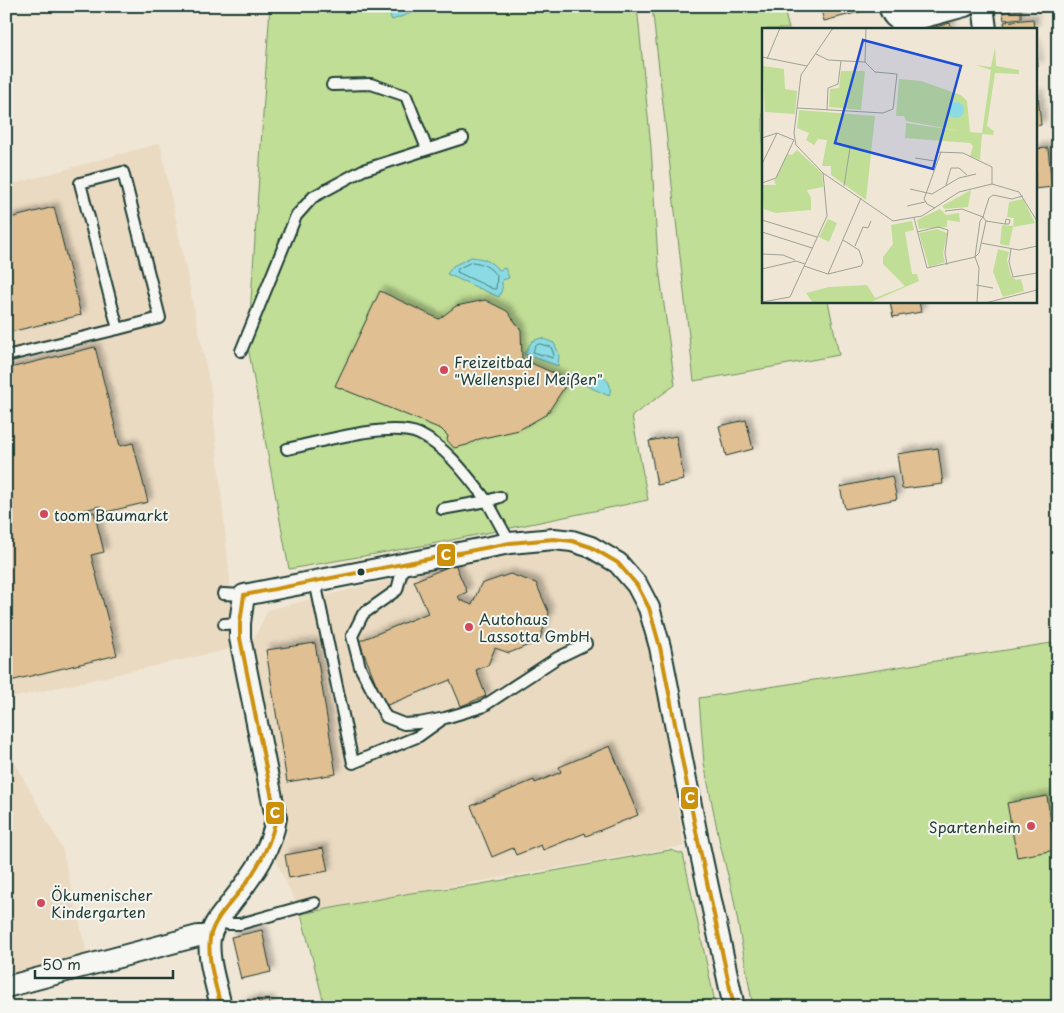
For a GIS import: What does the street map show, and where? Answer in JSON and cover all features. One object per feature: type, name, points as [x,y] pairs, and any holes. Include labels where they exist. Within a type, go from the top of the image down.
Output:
[{"type":"street","points":[[889,6],[891,14],[896,20],[905,22],[965,6]]},
{"type":"street","points":[[983,6],[986,28]]},
{"type":"street","points":[[222,1007],[209,948],[213,929],[248,882],[268,847],[274,834],[276,818],[242,656],[232,623],[244,595],[510,543],[554,539],[572,541],[591,547],[618,563],[638,585],[649,608],[660,648],[697,836],[734,1007]]},
{"type":"street","points":[[6,987],[198,936],[213,929]]},
{"type":"lane","points":[[332,85],[371,84],[406,96],[427,149]]},
{"type":"lane","points":[[241,351],[296,216],[313,198],[363,170],[462,138]]},
{"type":"lane","points":[[6,356],[118,329],[160,318],[123,172],[80,184],[118,329]]},
{"type":"lane","points":[[287,449],[383,429],[404,429],[419,434],[436,445],[460,467],[487,502],[510,543]]},
{"type":"lane","points":[[442,510],[500,498]]},
{"type":"lane","points":[[404,563],[397,590],[363,614],[352,636],[360,666],[386,718],[404,724],[445,718],[482,707],[557,658],[586,644]]},
{"type":"lane","points":[[316,581],[352,763],[419,736],[445,718]]},
{"type":"lane","points":[[223,594],[244,595]]},
{"type":"lane","points":[[213,929],[228,924],[240,924],[315,903]]},
{"type":"shaded area","points":[[160,143],[211,391],[230,581],[230,649],[6,699],[6,186]]},
{"type":"shaded area","points":[[561,548],[587,556],[613,569],[632,594],[643,614],[659,691],[684,846],[301,914],[273,854],[287,837],[251,644],[268,610],[500,552]]},
{"type":"shaded area","name":"Ökumenischer Kindergarten","points":[[6,747],[62,848],[88,959],[6,979]]},
{"type":"green space","points":[[270,6],[637,6],[651,147],[658,261],[675,385],[632,416],[648,500],[427,545],[289,569],[248,347]]},
{"type":"green space","points":[[652,6],[783,6],[789,28],[762,28],[762,302],[828,302],[839,355],[694,381]]},
{"type":"green space","points":[[1058,642],[1058,1007],[753,1007],[733,895],[720,844],[704,763],[699,698]]},
{"type":"green space","points":[[670,850],[683,854],[716,1007],[325,1007],[301,914],[411,893],[476,885]]},
{"type":"water","points":[[386,6],[431,6],[392,20]]},
{"type":"water","points":[[471,257],[480,258],[493,264],[499,270],[505,268],[509,278],[502,280],[502,289],[499,297],[447,274],[453,266]]},
{"type":"water","points":[[541,338],[554,343],[559,354],[558,366],[524,354],[532,341]]},
{"type":"water","points":[[598,374],[609,383],[609,396],[581,383],[587,376]]},
{"type":"building","points":[[820,6],[862,6],[863,11],[824,21]]},
{"type":"building","points":[[1021,10],[1021,18],[1004,20],[1003,12]]},
{"type":"building","points":[[1033,19],[1034,28],[1005,28],[1004,22]]},
{"type":"building","points":[[950,23],[952,28],[932,28]]},
{"type":"building","points":[[1036,50],[1038,66],[1036,66]]},
{"type":"building","points":[[1038,94],[1041,125],[1036,126],[1036,95]]},
{"type":"building","points":[[1048,148],[1052,187],[1036,189],[1036,149]]},
{"type":"building","points":[[54,207],[81,315],[6,333],[6,219]]},
{"type":"building","name":"Freizeitbad \"Wellenspiel Meißen\"","points":[[380,291],[439,319],[456,306],[485,300],[507,311],[521,330],[522,359],[569,380],[547,414],[519,430],[479,439],[467,445],[454,448],[447,440],[448,436],[441,429],[335,386]]},
{"type":"building","points":[[890,302],[919,302],[921,312],[893,317]]},
{"type":"building","name":"toom Baumarkt","points":[[95,347],[120,446],[133,443],[148,502],[102,513],[100,506],[81,511],[82,515],[94,512],[104,552],[91,555],[117,655],[6,682],[6,369]]},
{"type":"building","points":[[746,420],[753,449],[726,456],[719,426]]},
{"type":"building","points":[[676,436],[684,480],[657,485],[649,441]]},
{"type":"building","points":[[938,448],[943,484],[902,489],[897,454]]},
{"type":"building","points":[[892,476],[897,499],[845,509],[840,487]]},
{"type":"building","name":"Autohaus Lassotta GmbH","points":[[455,564],[467,592],[458,596],[460,600],[472,605],[481,584],[510,574],[536,583],[549,613],[539,641],[509,653],[495,648],[488,665],[476,670],[486,696],[461,706],[450,680],[385,706],[359,641],[428,613],[414,581]]},
{"type":"building","points":[[315,643],[336,774],[287,782],[266,650]]},
{"type":"building","points":[[610,746],[638,815],[586,836],[585,833],[543,850],[541,845],[516,855],[513,848],[492,857],[471,806],[534,780],[535,783],[561,772],[559,767]]},
{"type":"building","name":"Spartenheim","points":[[1047,796],[1055,850],[1017,857],[1007,803]]},
{"type":"building","points":[[323,848],[328,871],[289,878],[285,855]]},
{"type":"building","points":[[262,930],[271,972],[241,979],[231,937]]},
{"type":"building","points":[[258,1000],[259,1003],[269,1000],[271,1007],[243,1007],[242,1003]]},
{"type":"transit line","name":"C","points":[[221,1007],[212,973],[209,947],[212,931],[222,912],[247,882],[258,865],[271,838],[276,818],[240,638],[244,595],[510,543],[554,539],[572,541],[591,547],[618,563],[637,585],[649,608],[660,647],[697,836],[734,1007]]},
{"type":"place","name":"Freizeitbad \"Wellenspiel Meißen\"","points":[[444,370]]},
{"type":"place","name":"toom Baumarkt","points":[[44,514]]},
{"type":"place","name":"Autohaus Lassotta GmbH","points":[[469,627]]},
{"type":"place","name":"Spartenheim","points":[[1031,826]]},
{"type":"place","name":"Ökumenischer Kindergarten","points":[[41,903]]}]
